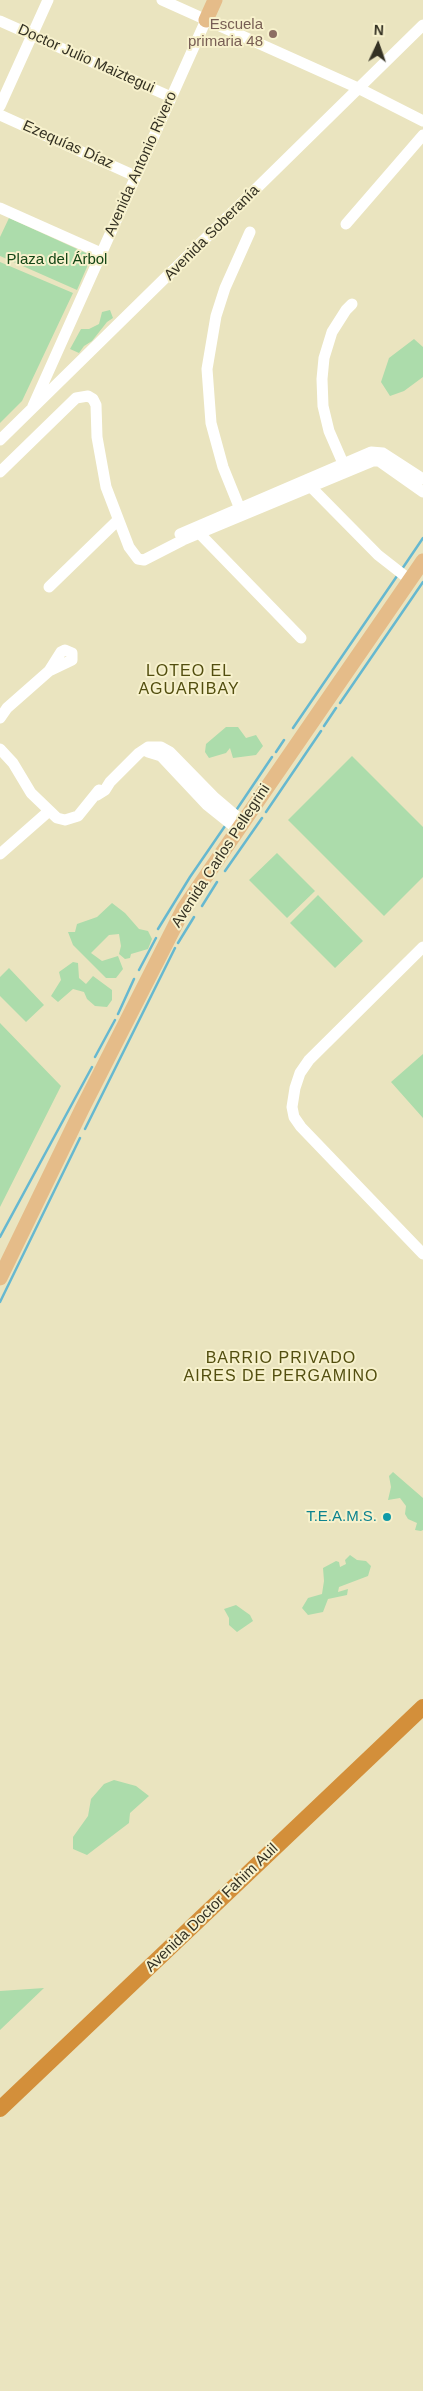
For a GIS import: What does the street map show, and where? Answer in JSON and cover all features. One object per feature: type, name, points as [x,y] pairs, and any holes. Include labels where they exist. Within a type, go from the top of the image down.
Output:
[{"type":"highway","name":"Avenida Doctor Fahim Auil","points":[[0,2109],[423,1707]]},
{"type":"main road","name":"Avenida Antonio Rivero","points":[[206,20],[215,0]]},
{"type":"main road","name":"Avenida Carlos Pellegrini","points":[[0,1278],[170,932],[184,908],[239,825],[423,561]]},
{"type":"street","points":[[0,106],[48,0]]},
{"type":"street","points":[[162,0],[358,88],[423,121]]},
{"type":"street","name":"Avenida Antonio Rivero","points":[[30,411],[206,20]]},
{"type":"street","name":"Doctor Julio Maiztegui","points":[[0,22],[171,97]]},
{"type":"street","name":"Avenida Soberanía","points":[[0,440],[423,25]]},
{"type":"street","name":"Ezequías Díaz","points":[[0,115],[135,176]]},
{"type":"street","points":[[346,224],[423,135]]},
{"type":"street","points":[[0,208],[101,253]]},
{"type":"street","points":[[241,511],[223,467],[211,423],[207,370],[216,316],[225,288],[250,232]]},
{"type":"street","points":[[344,468],[329,431],[323,406],[322,379],[324,358],[332,332],[352,304]]},
{"type":"street","points":[[0,472],[76,398],[88,396],[93,399],[96,405],[100,462],[117,521],[129,547],[138,559],[144,560],[151,557],[200,534],[241,511]]},
{"type":"street","points":[[151,557],[180,534],[308,484],[378,451],[423,479]]},
{"type":"street","points":[[344,468],[373,461],[379,462],[423,492]]},
{"type":"street","points":[[308,484],[378,555],[410,580]]},
{"type":"street","points":[[49,587],[117,521]]},
{"type":"street","points":[[200,534],[301,638]]},
{"type":"street","points":[[0,718],[7,708],[49,671]]},
{"type":"street","points":[[0,749],[13,763],[31,793],[49,811],[57,818],[72,819],[78,816],[97,795],[105,790],[110,782],[139,752],[148,747],[160,748],[170,752],[239,825]]},
{"type":"street","points":[[0,854],[49,811]]},
{"type":"street","points":[[423,947],[309,1060],[300,1073],[292,1107],[294,1117],[301,1127],[423,1254]]},
{"type":"green space","name":"Plaza del Árbol","points":[[9,218],[88,254],[90,260],[77,290],[0,256],[0,237]]},
{"type":"green space","points":[[0,262],[73,293],[22,401],[0,423]]},
{"type":"green space","points":[[110,310],[113,318],[107,322],[92,341],[84,346],[79,353],[70,349],[81,329],[89,329],[99,324],[102,312]]},
{"type":"green space","points":[[414,339],[423,347],[423,377],[404,391],[390,396],[381,382],[389,358]]},
{"type":"green space","points":[[226,727],[238,727],[246,738],[256,735],[263,746],[256,755],[233,758],[230,748],[226,753],[209,758],[205,752],[206,744]]},
{"type":"green space","points":[[352,756],[423,827],[423,877],[384,916],[288,820]]},
{"type":"green space","points":[[277,853],[315,891],[287,918],[249,880]]},
{"type":"green space","points":[[318,895],[363,941],[335,968],[290,923]]},
{"type":"green space","points":[[112,903],[125,913],[139,929],[148,931],[152,939],[148,949],[131,954],[130,958],[125,959],[119,954],[121,946],[119,934],[109,935],[91,953],[102,961],[118,956],[123,969],[116,978],[106,978],[73,945],[68,932],[75,932],[77,924],[97,917]]},
{"type":"green space","points":[[73,962],[78,963],[79,978],[86,984],[93,976],[112,990],[112,1000],[107,1007],[95,1006],[87,999],[84,992],[73,989],[58,1002],[51,996],[61,980],[59,972]]},
{"type":"green space","points":[[9,968],[44,1005],[26,1022],[0,996],[0,977]]},
{"type":"green space","points":[[0,1023],[61,1086],[0,1207]]},
{"type":"green space","points":[[423,1054],[423,1118],[391,1082]]},
{"type":"green space","points":[[393,1472],[423,1498],[423,1530],[421,1531],[415,1530],[417,1523],[408,1519],[405,1514],[406,1506],[400,1498],[388,1500],[391,1487],[389,1476]]},
{"type":"green space","points":[[350,1555],[357,1560],[366,1561],[371,1566],[368,1576],[339,1587],[338,1592],[348,1589],[347,1595],[328,1599],[323,1612],[308,1615],[302,1608],[308,1598],[322,1594],[323,1568],[336,1561],[339,1562],[340,1567],[346,1564],[345,1560]]},
{"type":"green space","points":[[236,1605],[250,1615],[253,1621],[237,1632],[229,1625],[229,1618],[224,1609]]},
{"type":"green space","points":[[114,1780],[136,1786],[149,1796],[130,1813],[129,1823],[87,1855],[73,1849],[73,1837],[88,1816],[91,1799],[104,1784]]},
{"type":"green space","points":[[44,1988],[0,2030],[0,1991]]},
{"type":"waterway","points":[[402,569],[423,538]]},
{"type":"waterway","points":[[293,728],[397,576]]},
{"type":"waterway","points":[[340,703],[423,582]]},
{"type":"waterway","points":[[324,726],[336,708]]},
{"type":"waterway","points":[[266,812],[321,731]]},
{"type":"waterway","points":[[276,752],[284,740]]},
{"type":"waterway","points":[[237,809],[272,757]]},
{"type":"waterway","points":[[225,871],[262,818]]},
{"type":"waterway","points":[[158,929],[190,877],[225,826]]},
{"type":"waterway","points":[[202,906],[217,882]]},
{"type":"waterway","points":[[178,943],[194,917]]},
{"type":"waterway","points":[[139,970],[156,938]]},
{"type":"waterway","points":[[85,1129],[175,948]]},
{"type":"waterway","points":[[118,1014],[134,979]]},
{"type":"waterway","points":[[95,1057],[115,1020]]},
{"type":"waterway","points":[[0,1237],[92,1067]]},
{"type":"waterway","points":[[0,1302],[80,1138]]},
{"type":"place","name":"Escuela primaria 48","points":[[273,34]]},
{"type":"place","name":"T.E.A.M.S.","points":[[387,1517]]},
{"type":"district","name":"LOTEO EL AGUARIBAY","points":[[189,681]]},
{"type":"district","name":"BARRIO PRIVADO AIRES DE PERGAMINO","points":[[281,1368]]}]
